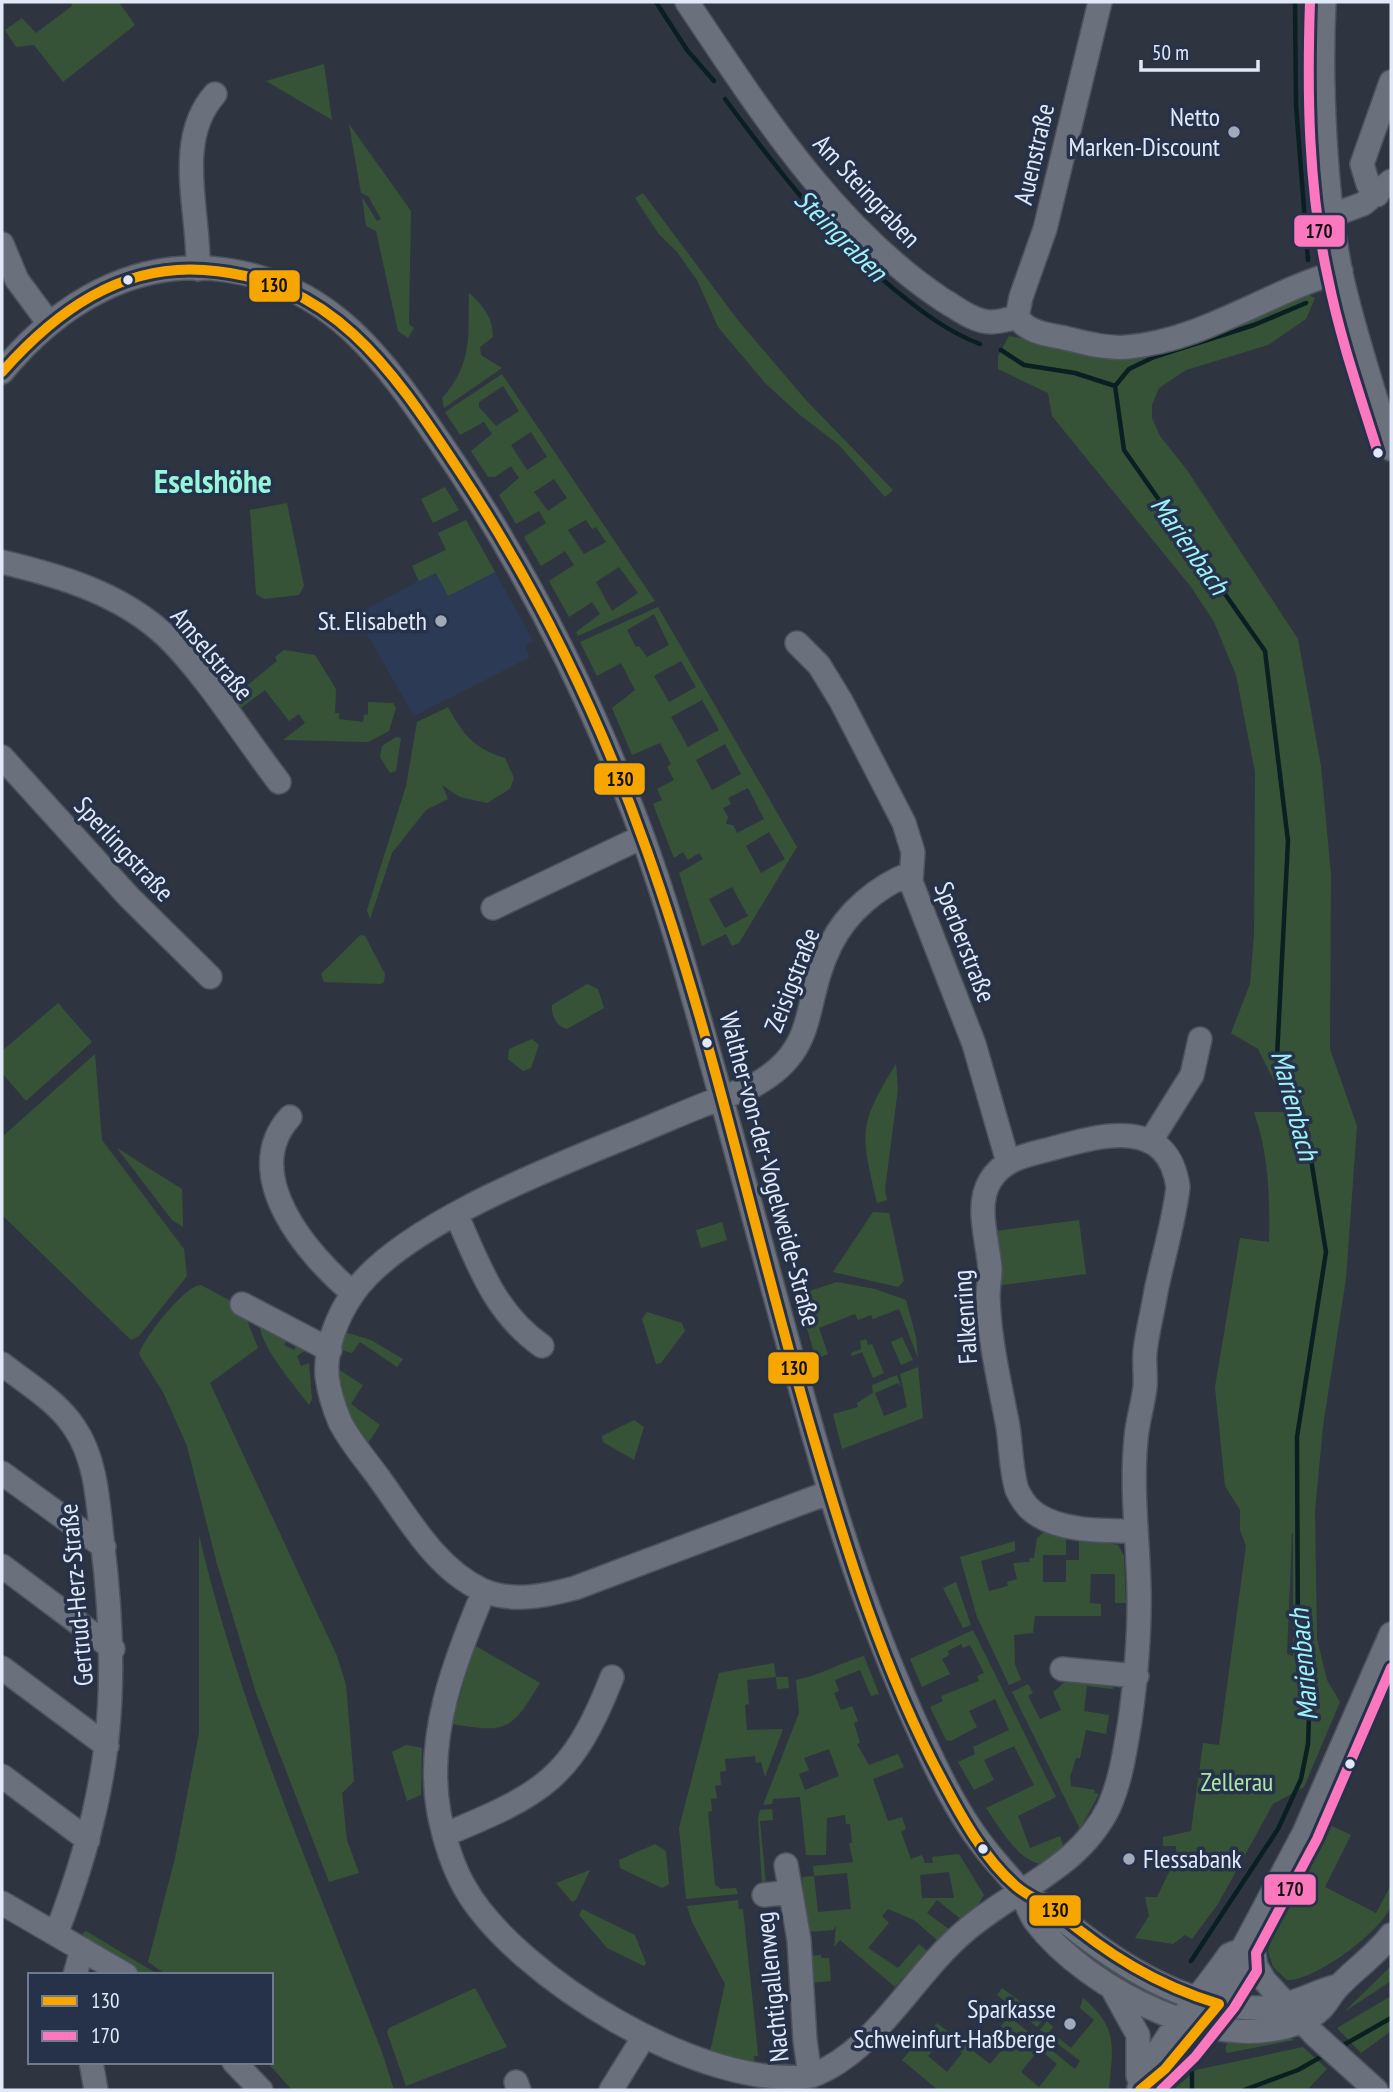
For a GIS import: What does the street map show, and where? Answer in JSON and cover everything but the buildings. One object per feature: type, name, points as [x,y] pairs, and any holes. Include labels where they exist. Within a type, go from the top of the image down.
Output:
[{"type":"street","name":"Am Steingraben","points":[[687,2],[790,150],[878,249],[924,286],[968,314],[992,322],[1017,317]]},
{"type":"street","name":"Auenstraße","points":[[1017,317],[1021,297],[1045,229],[1100,2]]},
{"type":"street","points":[[1324,2],[1323,65],[1333,215],[1341,271],[1391,449]]},
{"type":"street","points":[[1384,188],[1368,184],[1362,164],[1391,82]]},
{"type":"street","points":[[198,269],[192,153],[200,117],[215,94]]},
{"type":"street","points":[[1333,215],[1356,208],[1384,188]]},
{"type":"street","points":[[2,244],[24,293],[48,322]]},
{"type":"street","name":"Walther-von-der-Vogelweide-Straße","points":[[2,372],[48,322],[70,306],[126,279],[156,272],[198,269],[242,273],[303,295],[344,321],[388,370],[461,472],[545,615],[589,707],[642,837],[678,946],[830,1492],[871,1613],[926,1748],[968,1825],[1021,1892],[1033,1919],[1069,1955],[1110,1986],[1191,2023]]},
{"type":"street","points":[[1017,317],[1031,330],[1087,343],[1129,347],[1222,321],[1305,282],[1341,271]]},
{"type":"street","name":"Amselstraße","points":[[2,562],[86,587],[145,619],[181,653],[279,782]]},
{"type":"street","name":"Sperberstraße","points":[[797,643],[819,664],[889,791],[911,842],[914,852],[909,874],[974,1044],[1008,1161]]},
{"type":"street","name":"Sperlingstraße","points":[[2,757],[120,888],[210,977]]},
{"type":"street","points":[[493,908],[642,837]]},
{"type":"street","name":"Zeisigstraße","points":[[484,1591],[436,1555],[341,1424],[327,1376],[335,1325],[353,1293],[387,1256],[457,1216],[561,1165],[759,1083],[786,1063],[808,1025],[825,960],[835,937],[878,889],[909,874]]},
{"type":"street","points":[[1150,1142],[1192,1075],[1200,1039]]},
{"type":"street","points":[[290,1117],[280,1128],[274,1146],[274,1174],[281,1202],[302,1242],[321,1265],[353,1293]]},
{"type":"street","points":[[830,1492],[575,1588],[534,1597],[484,1591],[449,1685],[437,1747],[436,1791],[444,1835],[465,1888],[507,1940],[572,2001],[640,2043],[733,2078],[801,2082],[859,2047],[914,1981],[964,1931],[1044,1879],[1073,1854],[1103,1817],[1119,1780],[1137,1676],[1140,1611],[1135,1447],[1146,1380],[1145,1351],[1178,1187],[1168,1160],[1150,1142],[1127,1134],[1108,1134],[1008,1161]]},
{"type":"street","name":"Falkenring","points":[[1008,1161],[997,1171],[985,1190],[984,1209],[990,1271],[988,1296],[999,1393],[1017,1490],[1031,1510],[1047,1520],[1083,1527],[1136,1531]]},
{"type":"street","points":[[457,1216],[501,1308],[519,1328],[542,1346]]},
{"type":"street","points":[[242,1304],[330,1350]]},
{"type":"street","name":"Gertrud-Herz-Straße","points":[[2,1364],[58,1409],[74,1426],[88,1452],[104,1548],[113,1649],[113,1698],[102,1787],[88,1840],[55,1934]]},
{"type":"street","points":[[2,1473],[104,1548]]},
{"type":"street","points":[[2,1566],[113,1649]]},
{"type":"street","points":[[1138,2090],[1151,2058],[1191,2023],[1208,2001],[1244,1966],[1247,1941],[1304,1833],[1391,1634]]},
{"type":"street","points":[[2,1668],[107,1746]]},
{"type":"street","points":[[1062,1669],[1137,1676]]},
{"type":"street","points":[[444,1835],[524,1798],[550,1781],[586,1738],[612,1677]]},
{"type":"street","points":[[2,1776],[88,1840]]},
{"type":"street","name":"Nachtigallenweg","points":[[786,1865],[799,1940],[805,2040],[801,2082]]},
{"type":"street","name":"Nachtigallenweg","points":[[764,1895],[790,1892]]},
{"type":"street","name":"Walther-von-der-Vogelweide-Straße","points":[[1021,1892],[1048,1905],[1089,1940],[1133,1970],[1171,1990],[1208,2001],[1296,2013]]},
{"type":"street","points":[[2,1903],[123,1973]]},
{"type":"street","points":[[1191,2023],[1241,2031],[1296,2013],[1310,1993],[1338,1986],[1355,1973],[1391,1935]]},
{"type":"street","points":[[1247,1941],[1260,1974],[1320,2039],[1376,2090]]},
{"type":"street","points":[[76,1973],[82,1949]]},
{"type":"street","name":"Walther-von-der-Vogelweide-Straße","points":[[1110,1986],[1138,2035],[1138,2090]]},
{"type":"street","points":[[611,2090],[640,2043]]},
{"type":"street","points":[[91,2064],[96,2090]]},
{"type":"street","points":[[236,2064],[261,2090]]},
{"type":"shaded area","name":"St. Elisabeth","points":[[475,535],[533,641],[525,646],[530,657],[414,716],[356,615],[418,581],[412,566]]},
{"type":"green space","points":[[71,2],[119,2],[135,25],[63,82],[34,45],[16,47],[5,30],[22,18],[36,33],[72,6]]},
{"type":"green space","points":[[324,64],[332,120],[266,81]]},
{"type":"green space","points":[[349,124],[411,211],[409,324],[414,328],[408,338],[398,331],[376,231],[366,226],[362,197],[377,221],[381,219],[368,196],[361,193]]},
{"type":"green space","points":[[643,193],[737,319],[805,399],[893,490],[885,497],[839,445],[765,383],[718,327],[697,280],[677,252],[658,233],[635,198]]},
{"type":"green space","points":[[469,293],[486,312],[493,330],[493,337],[480,347],[481,355],[502,368],[444,408],[442,398],[459,373],[467,349]]},
{"type":"green space","name":"Zellerau","points":[[1304,293],[1315,298],[1306,319],[1268,345],[1186,370],[1159,388],[1152,405],[1152,418],[1160,436],[1187,470],[1298,639],[1321,766],[1331,875],[1330,1049],[1357,1126],[1346,1279],[1323,1426],[1315,1511],[1317,1639],[1327,1680],[1340,1702],[1304,1787],[1273,1804],[1218,1904],[1192,1939],[1185,1935],[1173,1944],[1135,1938],[1149,1916],[1145,1897],[1157,1897],[1171,1868],[1176,1867],[1176,1846],[1163,1846],[1163,1837],[1191,1831],[1203,1743],[1219,1745],[1246,1546],[1240,1530],[1240,1510],[1225,1486],[1215,1387],[1240,1238],[1269,1242],[1268,1176],[1254,1112],[1290,1112],[1258,1049],[1231,1033],[1250,984],[1254,935],[1255,772],[1236,675],[1214,622],[1191,587],[1052,416],[1048,393],[998,369],[998,356],[1009,336],[1099,353]],"holes":[[[1293,1533],[1293,1656],[1287,1654]]]},
{"type":"green space","points":[[502,374],[655,601],[578,636],[576,632],[600,614],[592,602],[569,617],[549,581],[574,565],[565,551],[541,566],[524,537],[546,523],[539,511],[516,524],[499,495],[519,478],[511,466],[495,477],[488,477],[471,451],[492,434],[484,422],[460,435],[445,412]],"holes":[[[503,386],[519,411],[496,426],[479,407],[479,402]],[[531,432],[547,457],[527,470],[511,445]],[[554,479],[567,498],[548,511],[534,492]],[[586,520],[592,529],[596,527],[606,542],[584,554],[568,530]],[[619,567],[638,593],[612,611],[596,582]]]},
{"type":"green space","points":[[445,487],[459,510],[433,523],[421,499]]},
{"type":"green space","points":[[287,503],[304,586],[299,595],[264,599],[256,594],[250,510]]},
{"type":"green space","points":[[466,520],[495,572],[448,596],[436,573],[419,581],[412,566],[446,550],[438,533]]},
{"type":"green space","points":[[658,607],[797,847],[739,943],[732,946],[726,934],[702,946],[679,873],[703,859],[699,853],[688,860],[683,852],[674,858],[653,804],[662,800],[657,789],[674,780],[667,767],[671,764],[660,743],[632,755],[612,708],[635,690],[621,663],[597,676],[580,642]],"holes":[[[654,614],[669,645],[647,657],[639,646],[636,647],[627,630]],[[681,661],[696,687],[669,702],[654,676]],[[702,700],[719,730],[688,747],[671,717]],[[725,744],[741,774],[712,790],[696,760]],[[748,788],[764,819],[737,833],[733,825],[726,824],[728,817],[723,808],[731,804],[728,798]],[[769,832],[785,859],[761,873],[746,846]],[[732,887],[748,916],[725,928],[709,899]]]},
{"type":"green space","points":[[284,650],[315,655],[336,689],[335,713],[339,713],[339,719],[363,722],[364,715],[368,714],[368,702],[393,703],[396,708],[389,731],[368,742],[283,740],[305,723],[299,714],[289,721],[265,690],[238,710],[203,662],[215,651],[226,665],[222,669],[237,688],[241,685],[244,688],[277,661],[275,657]]},
{"type":"green space","points":[[448,707],[470,739],[485,750],[505,758],[514,778],[510,789],[487,803],[460,797],[442,785],[448,799],[426,810],[392,853],[370,919],[367,910],[406,786],[417,722]]},
{"type":"green space","points":[[396,737],[401,738],[396,771],[390,773],[380,757],[382,746]]},
{"type":"green space","points":[[360,935],[365,936],[385,974],[384,982],[324,982],[321,974]]},
{"type":"green space","points":[[587,984],[598,989],[604,1008],[567,1029],[563,1028],[555,1020],[552,1005]]},
{"type":"green space","points":[[58,1003],[92,1042],[26,1101],[2,1073],[2,1051]]},
{"type":"green space","points":[[532,1039],[539,1045],[531,1068],[523,1071],[508,1059],[509,1049]]},
{"type":"green space","points":[[95,1054],[102,1140],[184,1249],[187,1276],[139,1336],[131,1340],[2,1215],[2,1137]]},
{"type":"green space","points":[[896,1064],[898,1089],[885,1189],[887,1200],[877,1203],[868,1161],[866,1131],[874,1102]]},
{"type":"green space","points":[[117,1148],[182,1189],[183,1227],[172,1220]]},
{"type":"green space","points":[[873,1212],[889,1213],[904,1281],[898,1287],[833,1272]]},
{"type":"green space","points":[[1079,1220],[1086,1274],[1002,1285],[995,1231]]},
{"type":"green space","points":[[722,1222],[727,1240],[701,1248],[696,1230]]},
{"type":"green space","points":[[837,1282],[875,1289],[906,1300],[916,1337],[918,1358],[899,1309],[873,1319],[871,1315],[858,1320],[855,1314],[819,1328],[828,1354],[816,1359],[797,1295]]},
{"type":"green space","points":[[201,1285],[242,1307],[248,1314],[247,1320],[258,1348],[210,1383],[337,1656],[346,1685],[354,1781],[342,1793],[347,1840],[359,1873],[329,1882],[256,1693],[217,1564],[187,1446],[163,1392],[139,1354],[166,1314],[185,1294]]},
{"type":"green space","points":[[647,1312],[682,1323],[685,1331],[661,1363],[656,1364],[642,1319]]},
{"type":"green space","points":[[260,1320],[289,1336],[284,1345],[294,1350],[299,1341],[308,1349],[297,1356],[301,1366],[309,1363],[312,1399],[309,1405],[270,1351],[260,1329]]},
{"type":"green space","points":[[344,1332],[371,1340],[403,1359],[397,1367],[360,1342],[352,1353],[341,1350]]},
{"type":"green space","points":[[902,1337],[913,1360],[901,1365],[891,1342]]},
{"type":"green space","points":[[866,1339],[868,1345],[872,1344],[884,1373],[873,1378],[862,1352],[852,1356],[851,1353],[861,1349],[860,1341]]},
{"type":"green space","points":[[918,1367],[923,1418],[842,1449],[833,1414],[858,1407],[857,1403],[873,1393],[872,1385],[897,1375],[901,1387],[898,1383],[875,1393],[884,1416],[907,1407],[900,1374]]},
{"type":"green space","points":[[338,1369],[363,1385],[351,1404],[380,1425],[368,1443],[347,1412]]},
{"type":"green space","points":[[634,1420],[644,1427],[634,1460],[603,1442],[602,1436]]},
{"type":"green space","points":[[1044,1532],[1066,1536],[1066,1555],[1043,1555],[1043,1582],[1066,1582],[1066,1560],[1079,1560],[1079,1536],[1118,1545],[1124,1556],[1126,1603],[1115,1603],[1115,1574],[1091,1574],[1090,1603],[1101,1604],[1101,1616],[1035,1616],[1033,1633],[1014,1635],[1015,1664],[1021,1680],[1009,1685],[977,1617],[960,1557],[1015,1541],[1015,1551],[981,1561],[989,1591],[1008,1586],[1007,1582],[1017,1579],[1013,1563],[1029,1562],[1030,1558],[1034,1558],[1037,1538]]},
{"type":"green space","points":[[199,1535],[216,1602],[258,1732],[382,2052],[394,2090],[292,2090],[269,2064],[273,2064],[273,1973],[164,1973],[148,1962],[175,1858],[199,1733]]},
{"type":"green space","points":[[956,1582],[971,1625],[963,1628],[943,1588]]},
{"type":"green space","points":[[973,1630],[1056,1797],[1018,1816],[1030,1848],[1060,1836],[1064,1848],[1044,1864],[1026,1858],[1018,1851],[986,1808],[1034,1785],[1014,1746],[984,1760],[994,1780],[974,1790],[958,1762],[975,1754],[973,1747],[1009,1730],[995,1699],[969,1711],[977,1727],[951,1741],[946,1740],[930,1707],[943,1701],[941,1696],[979,1681],[977,1676],[984,1673],[970,1645],[963,1648],[961,1644],[948,1651],[949,1655],[942,1659],[950,1674],[922,1687],[910,1659]]},
{"type":"green space","points":[[474,1645],[540,1683],[522,1711],[506,1725],[485,1728],[452,1724]]},
{"type":"green space","points":[[864,1656],[879,1694],[871,1696],[860,1670],[835,1680],[839,1691],[834,1693],[841,1710],[852,1706],[858,1721],[854,1723],[860,1743],[857,1744],[869,1765],[898,1754],[904,1767],[873,1779],[888,1821],[902,1817],[906,1829],[901,1832],[911,1859],[922,1855],[925,1863],[933,1863],[932,1857],[959,1854],[984,1895],[976,1909],[962,1920],[937,1900],[927,1913],[950,1930],[938,1941],[914,1920],[888,1909],[882,1916],[889,1923],[868,1948],[898,1968],[919,1944],[927,1951],[895,1987],[840,1940],[834,1947],[836,1926],[833,1930],[808,1932],[802,1877],[814,1876],[813,1866],[853,1862],[849,1843],[852,1843],[850,1824],[846,1824],[845,1815],[827,1818],[826,1855],[806,1855],[800,1797],[773,1799],[772,1804],[763,1805],[799,1713],[796,1680]],"holes":[[[829,1749],[839,1776],[805,1790],[799,1774],[809,1770],[804,1758]],[[949,1872],[954,1898],[922,1898],[920,1875]],[[847,1873],[851,1909],[818,1912],[814,1876]]]},
{"type":"green space","points":[[774,1663],[776,1677],[747,1680],[749,1704],[745,1705],[747,1730],[783,1729],[765,1777],[761,1762],[756,1763],[755,1756],[725,1759],[726,1771],[720,1772],[721,1785],[715,1786],[717,1798],[711,1799],[712,1811],[708,1812],[715,1885],[721,1889],[736,1888],[738,1894],[686,1899],[679,1828],[719,1673]]},
{"type":"green space","points":[[776,1677],[788,1677],[789,1688],[777,1689]]},
{"type":"green space","points":[[1067,1680],[1113,1684],[1113,1689],[1087,1686],[1084,1711],[1109,1715],[1106,1734],[1086,1730],[1080,1758],[1076,1758],[1070,1777],[1071,1786],[1095,1790],[1094,1793],[1099,1794],[1080,1829],[1012,1692],[1028,1684],[1033,1693],[1028,1696],[1040,1719],[1061,1710],[1053,1692]]},
{"type":"green space","points":[[406,1745],[422,1748],[421,1795],[407,1801],[392,1752]]},
{"type":"green space","points":[[772,1809],[773,1820],[760,1821],[766,1884],[762,1884],[758,1819],[760,1810]]},
{"type":"green space","points":[[1328,1824],[1351,1835],[1325,1887],[1376,1913],[1391,1885],[1392,1904],[1374,1929],[1345,1954],[1313,1973],[1287,1980],[1273,1967],[1268,1951],[1274,1926]]},
{"type":"green space","points":[[655,1844],[666,1851],[669,1884],[662,1888],[620,1868],[619,1860]]},
{"type":"green space","points":[[590,1870],[576,1900],[572,1902],[556,1883]]},
{"type":"green space","points":[[738,1900],[739,1909],[743,1909],[757,2043],[758,2056],[754,2056],[755,2064],[780,2061],[792,2065],[788,2070],[709,2057],[725,1984],[692,1922],[687,1906]]},
{"type":"green space","points":[[582,1909],[635,1935],[646,1963],[644,1966],[607,1948],[579,1915]]},
{"type":"green space","points":[[1044,1912],[1160,1992],[1155,2001],[1095,1961]]},
{"type":"green space","points":[[86,1931],[156,1973],[138,1973],[82,1934]]},
{"type":"green space","points":[[821,1955],[821,1958],[829,1958],[831,1981],[810,1983],[808,1956]]},
{"type":"green space","points":[[1391,1966],[1391,1981],[1344,2012]]},
{"type":"green space","points":[[475,1988],[507,2047],[406,2086],[387,2032],[389,2028]]},
{"type":"green space","points":[[1002,1988],[1044,2019],[1037,2027],[997,1995]]},
{"type":"green space","points":[[1391,1996],[1391,2031],[1361,2053],[1337,2028]]},
{"type":"green space","points":[[1083,1998],[1095,2009],[1108,2030],[1112,2051],[1109,2090],[938,2090],[902,2060],[929,2028],[932,2030],[937,2023],[990,2064],[1004,2047],[992,2038],[1006,2020],[999,2014],[1002,2011],[1075,2069],[1080,2061],[1040,2030],[1047,2021],[1053,2027],[1050,2031],[1071,2048],[1094,2020],[1080,2008]],"holes":[[[943,2038],[962,2053],[947,2072],[928,2056]],[[1039,2049],[1057,2064],[1039,2087],[1021,2072]]]},
{"type":"green space","points":[[1287,2036],[1294,2040],[1227,2053],[1225,2048],[1228,2042]]},
{"type":"green space","points":[[1303,2047],[1327,2069],[1307,2090],[1173,2090],[1196,2070]]},
{"type":"waterway","name":"Steingraben","points":[[656,2],[687,50],[714,81]]},
{"type":"waterway","name":"Marienbach","points":[[1295,2],[1296,105],[1308,260]]},
{"type":"waterway","name":"Steingraben","points":[[725,99],[784,176],[847,247],[925,314],[957,334],[980,344]]},
{"type":"waterway","name":"Marienbach","points":[[1191,1961],[1278,1829],[1301,1779],[1308,1744],[1309,1716],[1298,1655],[1297,1437],[1326,1252],[1305,1122],[1277,1057],[1288,841],[1265,651],[1124,450],[1115,386],[1129,369],[1154,357],[1254,325],[1306,303]]},
{"type":"waterway","name":"Steingraben","points":[[1001,350],[1024,365],[1075,373],[1115,386]]},
{"type":"waterway","points":[[1340,2047],[1391,2018]]},
{"type":"waterway","points":[[1244,2090],[1298,2070],[1326,2054]]},
{"type":"waterway","name":"Marienbach","points":[[1192,2073],[1192,2090]]},
{"type":"transit line","name":"170","points":[[1310,2],[1310,140],[1321,244],[1338,323],[1378,453]]},
{"type":"transit line","name":"130","points":[[2,372],[22,350],[67,312],[91,296],[117,284],[144,275],[173,270],[204,270],[250,277],[290,291],[325,311],[356,336],[410,399],[460,472],[516,562],[541,609],[588,704],[629,801],[693,994],[791,1357],[838,1519],[884,1653],[922,1740],[975,1838],[1017,1887],[1052,1908],[1133,1967],[1174,1988],[1219,2004],[1165,2069],[1140,2090]]},
{"type":"transit line","name":"170","points":[[1161,2090],[1195,2057],[1234,2008],[1257,1971],[1256,1953],[1317,1839],[1391,1668]]},
{"type":"place","name":"Netto Marken-Discount","points":[[1234,132]]},
{"type":"place","name":"St. Elisabeth","points":[[441,621]]},
{"type":"place","name":"Flessabank","points":[[1129,1859]]},
{"type":"place","name":"Sparkasse Schweinfurt-Haßberge","points":[[1070,2024]]},
{"type":"district","name":"Eselshöhe","points":[[213,481]]}]
